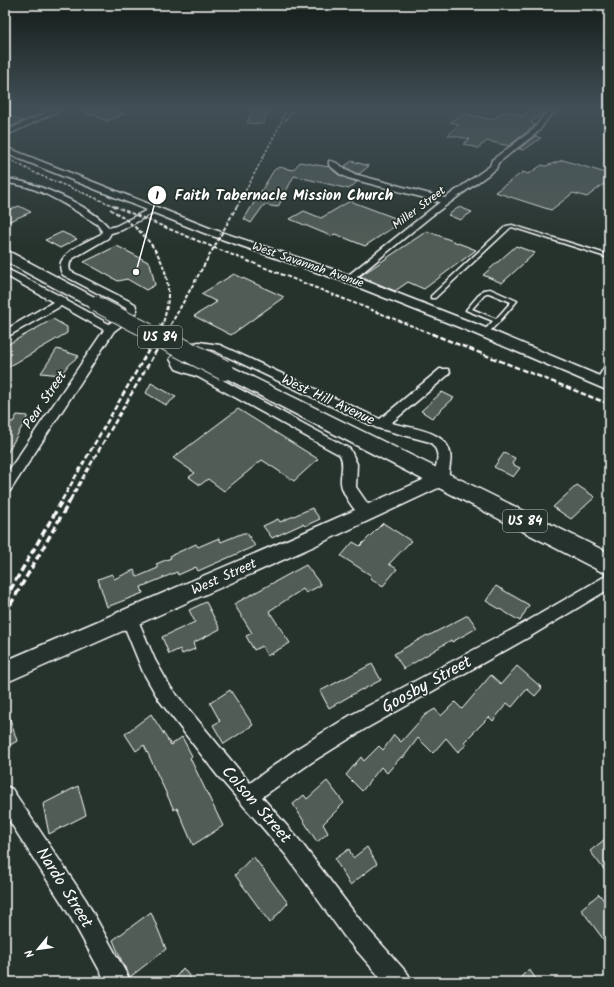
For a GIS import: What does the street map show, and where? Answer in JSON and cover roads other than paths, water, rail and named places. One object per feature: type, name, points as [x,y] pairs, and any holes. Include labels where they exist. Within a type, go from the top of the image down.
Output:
[{"type":"highway","name":"West Hill Avenue","points":[[5,256],[224,370],[609,564]]},
{"type":"street","name":"West Savannah Avenue","points":[[15,154],[208,231],[348,278],[485,333],[604,384]]},
{"type":"street","name":"Miller Street","points":[[348,278],[427,215],[493,167],[495,162],[506,154]]},
{"type":"street","points":[[332,163],[343,172],[351,176],[448,201]]},
{"type":"street","points":[[5,181],[20,182],[61,200],[100,222],[107,231]]},
{"type":"street","points":[[107,231],[119,228],[154,210]]},
{"type":"street","points":[[5,271],[62,301],[110,329],[129,315],[132,310],[131,306],[66,273],[64,268],[64,263],[68,258],[97,242],[105,236],[107,231]]},
{"type":"street","points":[[5,335],[62,301]]},
{"type":"street","name":"Pear Street","points":[[5,487],[110,329]]},
{"type":"street","name":"West Hill Avenue","points":[[367,513],[356,501],[350,490],[348,483],[350,460],[345,452],[202,374],[180,366],[176,359],[180,353],[196,345],[205,344],[382,425],[434,439],[442,446],[445,458],[441,479]]},
{"type":"street","points":[[382,425],[444,372]]},
{"type":"street","name":"West Street","points":[[5,672],[441,479]]},
{"type":"street","name":"Goosby Street","points":[[249,795],[305,756],[358,722],[524,631],[609,581]]},
{"type":"street","name":"Colson Street","points":[[129,618],[149,666],[165,694],[224,768],[249,795],[293,848],[352,928],[400,982]]},
{"type":"street","name":"Nardo Street","points":[[5,796],[78,908],[119,982]]},
{"type":"lane","points":[[433,297],[508,227],[512,226],[609,256]]},
{"type":"lane","points":[[485,333],[497,321],[514,301],[490,291],[485,291],[469,310],[497,321]]},
{"type":"lane","points":[[604,384],[609,364]]},
{"type":"railway","points":[[237,207],[265,154]]},
{"type":"railway","points":[[5,157],[37,174],[117,207]]},
{"type":"railway","points":[[114,206],[214,248]]},
{"type":"railway","points":[[214,248],[237,206]]},
{"type":"railway","points":[[110,209],[123,217],[145,237],[154,249],[166,275],[168,290],[167,306],[163,324],[158,335]]},
{"type":"railway","points":[[165,335],[214,248]]},
{"type":"railway","points":[[214,248],[435,335]]},
{"type":"railway","points":[[62,500],[158,334]]},
{"type":"railway","points":[[70,500],[166,334]]},
{"type":"railway","points":[[432,334],[609,404]]},
{"type":"railway","points":[[5,599],[63,499]]},
{"type":"railway","points":[[5,614],[71,499]]},
{"type":"place","name":"Faith Tabernacle Mission Church","points":[[136,272]]}]
